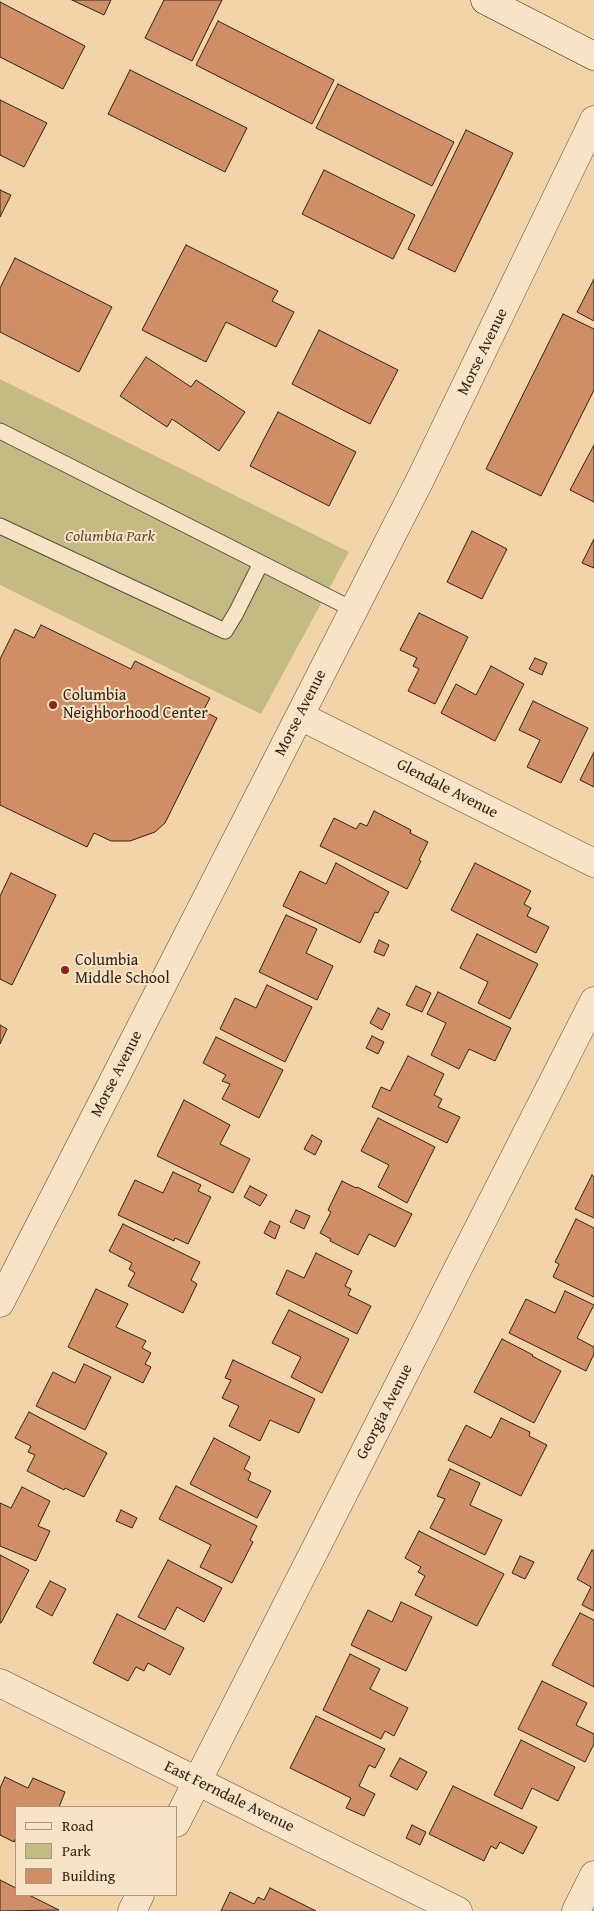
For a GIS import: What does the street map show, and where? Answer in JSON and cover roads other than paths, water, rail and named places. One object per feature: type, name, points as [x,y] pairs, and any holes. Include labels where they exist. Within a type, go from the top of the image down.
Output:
[{"type":"street","points":[[485,0],[594,56]]},
{"type":"street","name":"Morse Avenue","points":[[0,1303],[426,470],[594,120]]},
{"type":"street","name":"Glendale Avenue","points":[[300,716],[594,863]]},
{"type":"street","name":"Georgia Avenue","points":[[178,1820],[594,1001]]},
{"type":"street","name":"East Ferndale Avenue","points":[[0,1683],[458,1911]]},
{"type":"street","points":[[576,1911],[594,1875]]},
{"type":"street","points":[[132,1911],[140,1896]]},
{"type":"lane","points":[[0,431],[354,610]]},
{"type":"lane","points":[[0,526],[224,631],[236,613],[261,563]]},
{"type":"place","name":"Columbia Neighborhood Center","points":[[53,705]]},
{"type":"place","name":"Columbia Middle School","points":[[65,970]]},
{"type":"park label","name":"Columbia Park","points":[[110,537]]}]
